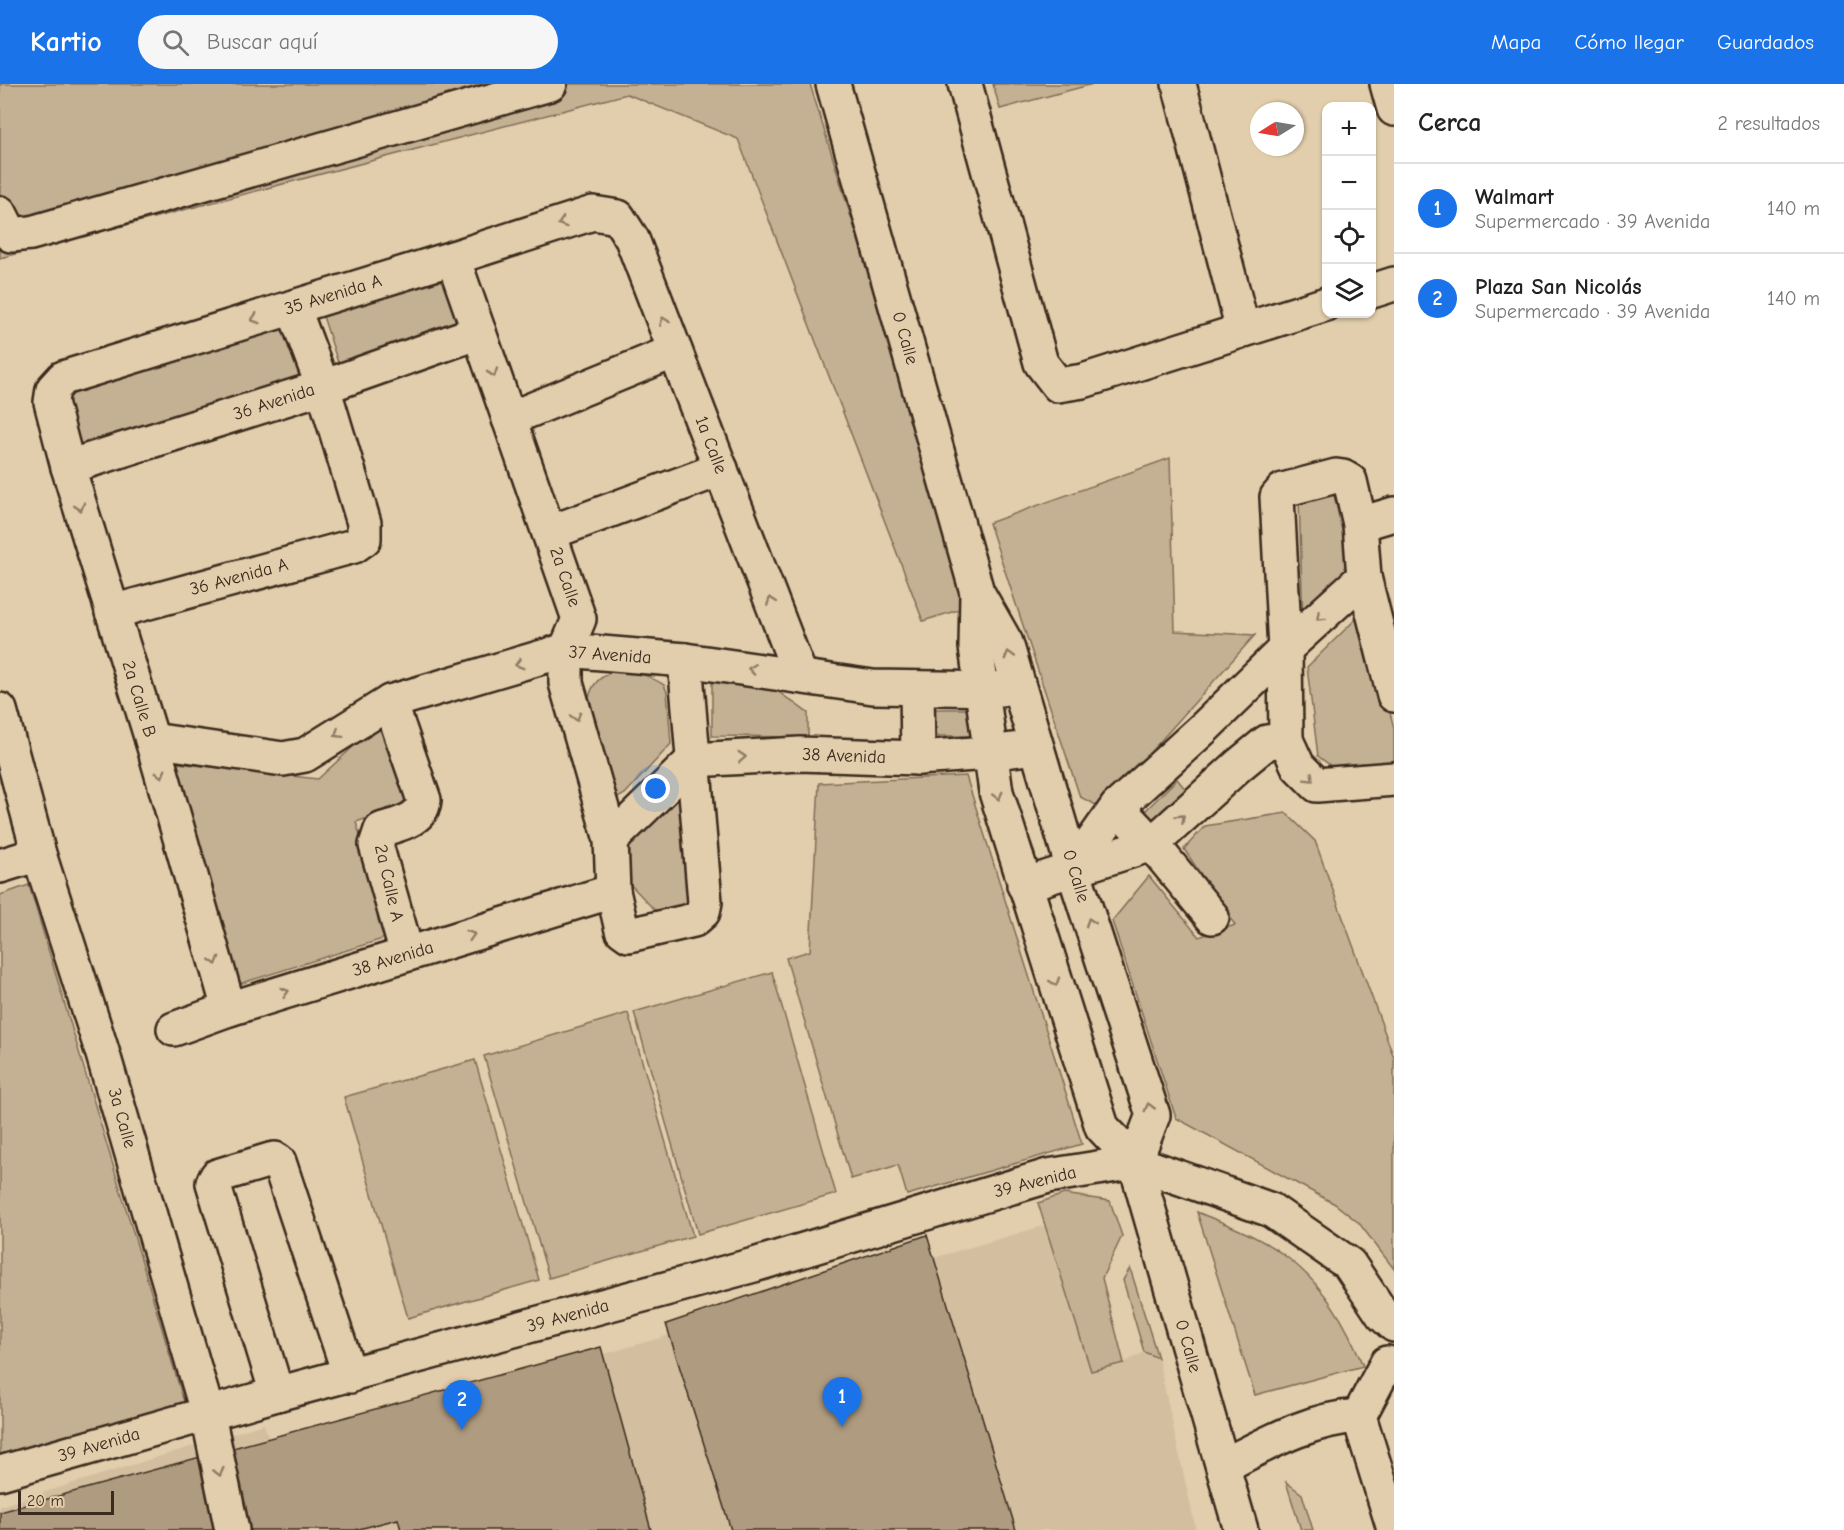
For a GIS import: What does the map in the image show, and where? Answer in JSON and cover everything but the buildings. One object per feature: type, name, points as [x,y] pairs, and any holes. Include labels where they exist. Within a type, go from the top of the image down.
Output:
[{"type":"street","points":[[0,213],[11,235],[31,233],[550,84]]},
{"type":"street","name":"0 Calle","points":[[833,84],[977,592],[1005,643],[1073,869],[1153,1115],[1136,1162],[1241,1530]]},
{"type":"street","points":[[964,84],[1041,363],[1058,385],[1083,381],[1322,305]]},
{"type":"street","points":[[1179,84],[1243,330]]},
{"type":"street","points":[[1387,84],[1394,109]]},
{"type":"street","name":"35 Avenida A","points":[[52,389],[63,378],[593,213],[618,217]]},
{"type":"street","name":"1a Calle","points":[[618,217],[632,239],[800,675]]},
{"type":"street","name":"2a Calle","points":[[453,258],[579,619],[567,650],[566,683],[611,840],[613,891],[622,930],[629,935],[694,920],[703,912],[705,902],[693,760]]},
{"type":"street","points":[[1376,289],[1394,284]]},
{"type":"street","points":[[293,307],[323,387]]},
{"type":"street","name":"36 Avenida","points":[[68,467],[323,387],[479,332]]},
{"type":"street","points":[[509,419],[675,351]]},
{"type":"street","name":"36 Avenida A","points":[[112,612],[354,546],[364,539],[364,523],[323,387]]},
{"type":"street","name":"2a Calle B","points":[[52,389],[51,402],[68,467],[152,740],[229,1009]]},
{"type":"street","points":[[549,532],[721,469]]},
{"type":"street","points":[[1394,695],[1364,577],[1360,524],[1350,481],[1336,476],[1283,490],[1277,497],[1285,649],[1286,740],[1298,766],[1317,785],[1394,779]]},
{"type":"street","points":[[1360,524],[1394,514]]},
{"type":"street","points":[[1073,869],[1118,807],[1364,577]]},
{"type":"street","name":"0 Calle","points":[[977,592],[976,647],[996,792],[1102,1127],[1136,1162],[1271,1210],[1349,1264],[1389,1320],[1390,1372]]},
{"type":"street","name":"37 Avenida","points":[[152,740],[284,759],[305,755],[390,702],[567,650],[685,660],[873,687],[1019,689]]},
{"type":"street","points":[[611,840],[693,760],[685,660]]},
{"type":"street","points":[[917,688],[918,758]]},
{"type":"street","name":"2a Calle A","points":[[390,702],[424,800],[423,809],[414,818],[381,830],[376,844],[407,954]]},
{"type":"street","name":"3a Calle","points":[[0,710],[39,854],[102,1051],[208,1415],[232,1530]]},
{"type":"street","points":[[1024,885],[1152,844],[1267,742],[1286,740]]},
{"type":"street","name":"38 Avenida","points":[[693,760],[800,754],[918,758],[1036,747]]},
{"type":"street","points":[[1171,758],[1208,793]]},
{"type":"street","points":[[1118,807],[1152,844],[1212,917]]},
{"type":"street","points":[[0,866],[39,854]]},
{"type":"street","name":"38 Avenida","points":[[174,1029],[229,1009],[613,891]]},
{"type":"street","points":[[278,1394],[213,1183],[217,1176],[270,1160],[275,1159],[279,1162],[343,1349],[350,1376]]},
{"type":"street","name":"39 Avenida","points":[[0,1473],[278,1394],[754,1265],[1048,1176],[1136,1162]]},
{"type":"street","points":[[1359,1416],[1390,1372]]},
{"type":"street","points":[[1223,1466],[1302,1428],[1341,1417],[1359,1416]]},
{"type":"street","points":[[1359,1416],[1394,1529]]},
{"type":"shaded area","points":[[0,84],[810,84],[971,606],[923,621],[738,139],[627,94],[0,258]]},
{"type":"shaded area","points":[[993,84],[1093,84],[1000,109]]},
{"type":"shaded area","points":[[450,277],[468,324],[339,366],[322,313]]},
{"type":"shaded area","points":[[292,318],[310,376],[79,447],[61,383]]},
{"type":"shaded area","points":[[1170,458],[1175,631],[1255,635],[1114,793],[1096,805],[1080,797],[989,523]]},
{"type":"shaded area","points":[[1333,491],[1352,574],[1303,621],[1299,499]]},
{"type":"shaded area","points":[[1363,612],[1394,728],[1394,770],[1343,775],[1318,756],[1307,667]]},
{"type":"shaded area","points":[[613,671],[640,674],[664,685],[667,692],[671,744],[625,794],[618,798],[614,796],[589,697],[597,681]]},
{"type":"shaded area","points":[[712,681],[763,681],[808,713],[808,737],[712,736]]},
{"type":"shaded area","points":[[935,709],[974,709],[974,736],[934,736]]},
{"type":"shaded area","points":[[381,721],[407,805],[356,822],[389,937],[239,984],[177,763],[318,779]]},
{"type":"shaded area","points":[[966,776],[1082,1144],[907,1195],[898,1165],[851,1179],[786,958],[810,951],[819,783]]},
{"type":"shaded area","points":[[1177,779],[1187,791],[1156,822],[1145,811]]},
{"type":"shaded area","points":[[675,792],[686,802],[691,901],[663,919],[629,883],[628,844]]},
{"type":"shaded area","points":[[1286,813],[1315,841],[1394,1058],[1394,1269],[1359,1223],[1335,1204],[1176,1118],[1112,921],[1149,876],[1199,937],[1235,925],[1184,849],[1205,826]]},
{"type":"shaded area","points":[[29,885],[184,1402],[0,1456],[0,895]]},
{"type":"shaded area","points":[[772,972],[836,1194],[698,1234],[634,1012]]},
{"type":"shaded area","points":[[628,1013],[693,1236],[549,1278],[484,1056]]},
{"type":"shaded area","points":[[475,1060],[539,1280],[408,1318],[344,1097]]},
{"type":"shaded area","points":[[1064,1194],[1110,1201],[1122,1236],[1102,1278],[1124,1363],[1091,1371],[1038,1203]]},
{"type":"shaded area","points":[[1197,1212],[1267,1244],[1301,1269],[1333,1306],[1363,1366],[1255,1395]]},
{"type":"shaded area","points":[[1046,1225],[1091,1371],[1124,1363],[1144,1352],[1158,1358],[1196,1530],[0,1530],[0,1506],[264,1424],[273,1451]]},
{"type":"shaded area","points":[[1130,1268],[1158,1358],[1144,1352],[1123,1280]]},
{"type":"shaded area","points":[[1286,1482],[1302,1494],[1313,1530],[1301,1530]]},
{"type":"place","name":"Walmart","points":[[842,1427]]},
{"type":"place","name":"Plaza San Nicolás","points":[[462,1430]]}]
